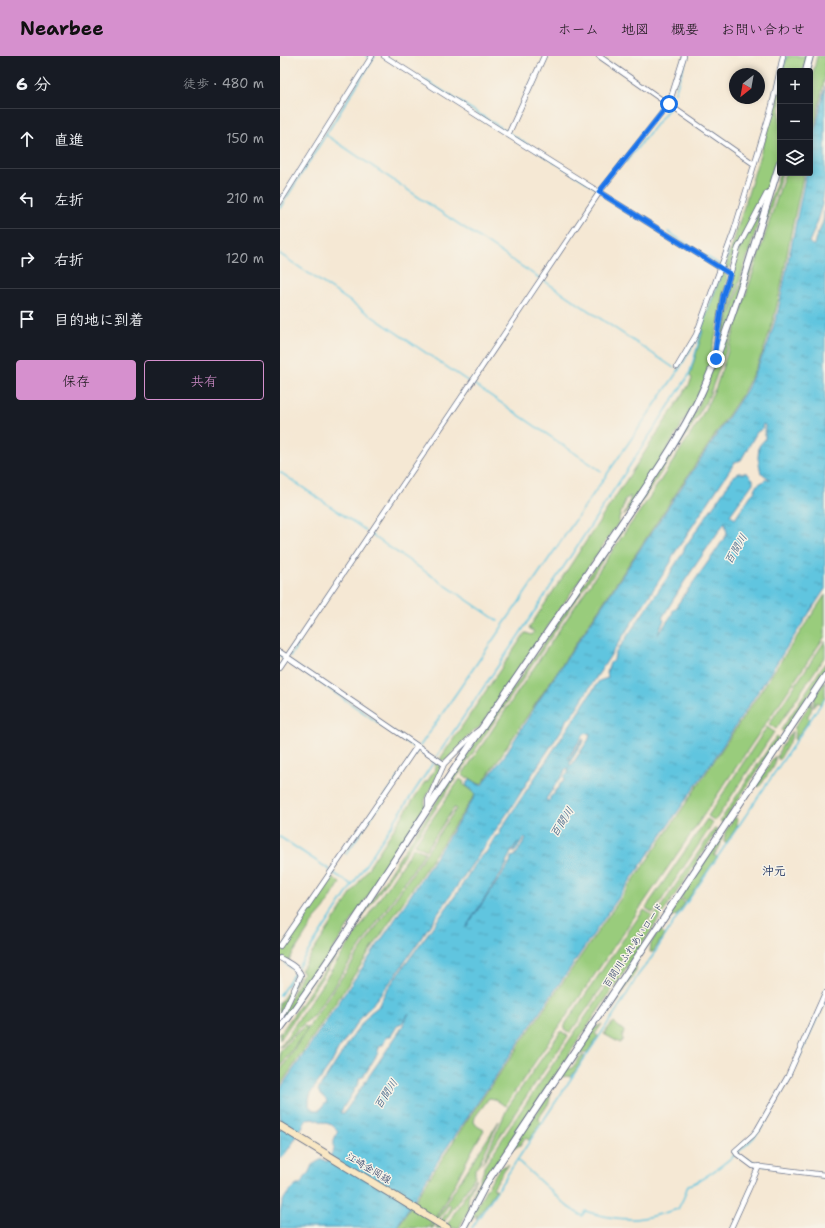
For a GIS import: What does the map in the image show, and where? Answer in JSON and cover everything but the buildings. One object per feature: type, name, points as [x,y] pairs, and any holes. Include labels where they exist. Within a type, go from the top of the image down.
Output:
[{"type":"main road","name":"江崎金岡線","points":[[280,1126],[447,1228]]},
{"type":"street","points":[[280,202],[372,56]]},
{"type":"street","points":[[384,56],[730,274]]},
{"type":"street","points":[[508,133],[544,56]]},
{"type":"street","points":[[599,56],[754,164]]},
{"type":"street","points":[[280,667],[600,192],[670,105],[684,56]]},
{"type":"street","points":[[677,367],[696,335],[722,268],[772,106],[783,56]]},
{"type":"street","points":[[807,68],[810,56]]},
{"type":"street","points":[[280,1029],[312,985],[365,906],[428,807],[533,655],[663,462],[690,415],[716,359],[731,317],[777,172]]},
{"type":"street","points":[[716,359],[715,352],[723,296],[738,248],[767,193],[770,194]]},
{"type":"street","points":[[280,652],[286,658],[444,764]]},
{"type":"street","name":"百間川ふれあいロード","points":[[463,1228],[478,1197],[492,1175],[825,676]]},
{"type":"street","points":[[428,807],[428,800],[444,764],[475,733],[481,730]]},
{"type":"street","points":[[280,946],[417,747]]},
{"type":"street","points":[[280,958],[297,969],[301,975],[280,1019]]},
{"type":"street","points":[[825,993],[788,1076],[757,1130],[735,1151],[736,1154],[753,1166],[825,1175]]},
{"type":"street","points":[[731,1228],[759,1166]]},
{"type":"green space","points":[[787,56],[807,56],[804,68],[784,68]]},
{"type":"green space","points":[[817,56],[825,56],[825,77],[813,134],[813,104],[813,74]]},
{"type":"green space","points":[[777,96],[777,165],[770,187],[763,193],[730,267],[725,269]]},
{"type":"green space","points":[[779,176],[781,176],[726,350],[709,396],[690,429],[628,522],[627,520],[698,407]]},
{"type":"green space","points":[[784,176],[803,176],[774,319],[768,339],[743,393],[484,781],[479,784],[462,775],[698,423],[716,387]]},
{"type":"green space","points":[[765,202],[717,348],[725,296],[740,248]]},
{"type":"green space","points":[[723,271],[727,277],[711,355],[711,366],[697,397],[680,428],[624,516],[631,496],[624,500],[625,502],[619,522],[479,728],[472,731],[459,747],[446,760],[443,761],[440,759],[525,633],[532,635],[534,632],[529,628],[689,385],[692,379],[690,375],[703,331],[701,329]]},
{"type":"green space","points":[[623,525],[625,527],[280,1040],[280,1034],[344,942],[483,731]]},
{"type":"green space","points":[[825,595],[825,636],[505,1106],[495,1099],[489,1098],[475,1117],[474,1122],[477,1126],[484,1130],[474,1146],[453,1188],[431,1224],[428,1228],[397,1228],[466,1122],[666,833]]},
{"type":"green space","points":[[825,641],[825,656],[776,729],[769,724]]},
{"type":"green space","points":[[825,663],[825,671],[784,732],[781,730]]},
{"type":"green space","points":[[825,681],[825,697],[820,704],[817,702],[813,708],[815,696]]},
{"type":"green space","points":[[812,701],[811,711],[807,717],[810,719],[795,740],[795,727]]},
{"type":"green space","points":[[767,727],[774,732],[715,821],[708,816]]},
{"type":"green space","points":[[792,731],[791,739],[779,760],[777,757],[780,749]]},
{"type":"green space","points":[[776,737],[779,738],[723,823],[720,821]]},
{"type":"green space","points":[[775,756],[775,764],[759,787],[757,783]]},
{"type":"green space","points":[[436,763],[442,766],[425,800],[425,808],[321,968],[280,1024],[280,1020],[303,973],[301,970],[425,782],[427,782],[434,771]]},
{"type":"green space","points":[[460,779],[464,782],[463,784],[474,792],[474,796],[280,1086],[280,1071],[336,985],[456,809],[454,808],[426,850],[415,844]]},
{"type":"green space","points":[[734,818],[737,818],[737,827],[725,843],[725,832]]},
{"type":"green space","points":[[707,819],[713,823],[653,913],[646,908]]},
{"type":"green space","points":[[715,828],[718,830],[479,1190],[472,1198],[484,1167],[516,1118]]},
{"type":"green space","points":[[721,837],[720,846],[714,855],[717,857],[686,902],[681,897]]},
{"type":"green space","points":[[414,847],[425,852],[313,1016],[280,1047]]},
{"type":"green space","points":[[332,877],[340,883],[324,909],[315,919],[289,960],[289,963],[280,957],[280,951]]},
{"type":"green space","points":[[680,899],[685,903],[676,916],[674,915],[666,921]]},
{"type":"green space","points":[[644,910],[652,915],[570,1033],[564,1029],[566,1023]]},
{"type":"green space","points":[[663,924],[661,932],[664,935],[653,952],[650,952],[651,943]]},
{"type":"green space","points":[[635,965],[636,971],[619,998],[617,1001],[608,1006]]},
{"type":"green space","points":[[299,975],[280,1014],[280,1003]]},
{"type":"green space","points":[[613,1022],[624,1031],[622,1037],[623,1039],[620,1043],[604,1034]]},
{"type":"green space","points":[[602,1024],[595,1034],[598,1036],[587,1053],[581,1054],[570,1063],[593,1029]]},
{"type":"green space","points":[[305,1026],[307,1029],[280,1067],[280,1051]]},
{"type":"green space","points":[[561,1031],[568,1036],[482,1164],[508,1107]]},
{"type":"green space","points":[[581,1056],[585,1056],[571,1077],[566,1076],[560,1078],[567,1069],[572,1068]]},
{"type":"green space","points":[[551,1092],[549,1103],[538,1119],[541,1122],[529,1140],[525,1138],[520,1145],[511,1150]]},
{"type":"green space","points":[[499,1121],[480,1162],[475,1169],[475,1176],[440,1228],[436,1228],[451,1206],[449,1204],[433,1228],[430,1228]]},
{"type":"green space","points":[[508,1164],[493,1188],[496,1190],[476,1219],[477,1215],[467,1225],[485,1191],[499,1169]]},
{"type":"green space","points":[[476,1178],[469,1197],[469,1209],[459,1228],[445,1228]]},
{"type":"water","name":"百間川","points":[[825,86],[825,186],[822,205],[809,242],[814,245],[823,222],[825,209],[825,589],[716,756],[441,1156],[396,1228],[280,1228],[280,1215],[284,1199],[291,1190],[297,1185],[300,1185],[312,1165],[322,1159],[327,1162],[334,1149],[334,1140],[338,1131],[332,1125],[313,1118],[307,1119],[292,1144],[280,1159],[280,1089],[398,915],[475,796],[475,793],[466,785],[470,779],[479,785],[482,785],[505,755],[538,702],[746,391],[768,344],[778,311],[805,176],[813,176],[813,140]],"holes":[[[763,424],[765,425],[765,439],[759,446],[758,458],[761,473],[770,479],[766,479],[756,486],[755,491],[735,519],[730,515],[753,483],[753,479],[747,473],[739,473],[734,476],[685,547],[670,574],[615,654],[614,660],[610,663],[607,672],[608,678],[599,681],[501,829],[500,834],[495,837],[486,853],[481,856],[474,865],[458,892],[386,991],[378,1007],[370,1013],[355,1033],[318,1090],[327,1101],[320,1110],[314,1110],[309,1106],[309,1099],[312,1091],[331,1064],[338,1050],[366,1011],[371,1007],[395,976],[515,802],[563,728],[567,718],[570,718],[671,562],[672,557],[735,462],[741,460],[757,432],[762,429]],[[725,522],[727,534],[677,607],[673,610],[670,618],[657,636],[664,620],[662,618],[684,582]],[[590,733],[589,739],[571,766],[570,762],[584,740],[583,739],[569,759],[568,758],[584,734]],[[567,768],[568,773],[564,776],[565,780],[560,783],[559,788],[550,797],[550,800],[547,801],[546,799],[552,790],[554,790],[554,786]],[[525,837],[526,839],[515,856],[511,857],[510,863],[466,927],[507,864],[506,862],[518,842],[514,853]],[[409,1013],[401,1029],[344,1113],[340,1113],[359,1082],[359,1078],[363,1077],[387,1036],[391,1036],[397,1026],[402,1023]]]},
{"type":"waterway","points":[[280,208],[375,56]]},
{"type":"waterway","points":[[675,92],[687,56]]},
{"type":"waterway","points":[[783,68],[786,56]]},
{"type":"waterway","points":[[422,78],[598,189]]},
{"type":"waterway","points":[[626,162],[670,107]]},
{"type":"waterway","points":[[326,135],[539,278]]},
{"type":"waterway","points":[[668,232],[720,265]]},
{"type":"waterway","points":[[420,746],[678,371],[699,335],[728,253]]},
{"type":"waterway","points":[[280,254],[469,382]]},
{"type":"waterway","points":[[543,280],[674,368]]},
{"type":"waterway","points":[[437,756],[519,635],[689,375],[702,331],[701,330]]},
{"type":"waterway","points":[[472,383],[601,471]]},
{"type":"waterway","points":[[280,472],[365,530]]},
{"type":"waterway","points":[[370,534],[498,621]]},
{"type":"waterway","points":[[290,656],[299,642]]},
{"type":"waterway","points":[[280,655],[415,748]]},
{"type":"waterway","points":[[472,1228],[626,996],[638,975],[652,957],[675,920],[825,698]]},
{"type":"waterway","points":[[346,854],[418,749]]},
{"type":"waterway","points":[[419,750],[441,765]]},
{"type":"waterway","points":[[298,967],[435,760]]},
{"type":"waterway","points":[[280,837],[330,870]]},
{"type":"waterway","points":[[332,872],[352,885]]},
{"type":"waterway","points":[[286,964],[294,970]]},
{"type":"waterway","points":[[280,995],[296,970]]},
{"type":"waterway","points":[[790,1077],[825,1001]]},
{"type":"waterway","points":[[517,1160],[568,1207],[582,1216],[585,1211],[608,1217],[626,1219],[638,1219],[655,1216],[678,1209],[688,1185],[715,1170],[746,1145],[762,1127],[781,1093]]},
{"type":"waterway","points":[[745,1158],[753,1162],[766,1165]]},
{"type":"district","name":"沖元","points":[[774,871]]},
{"type":"route","points":[[669,104],[599,192],[730,274],[723,296],[715,352],[716,359]]}]
